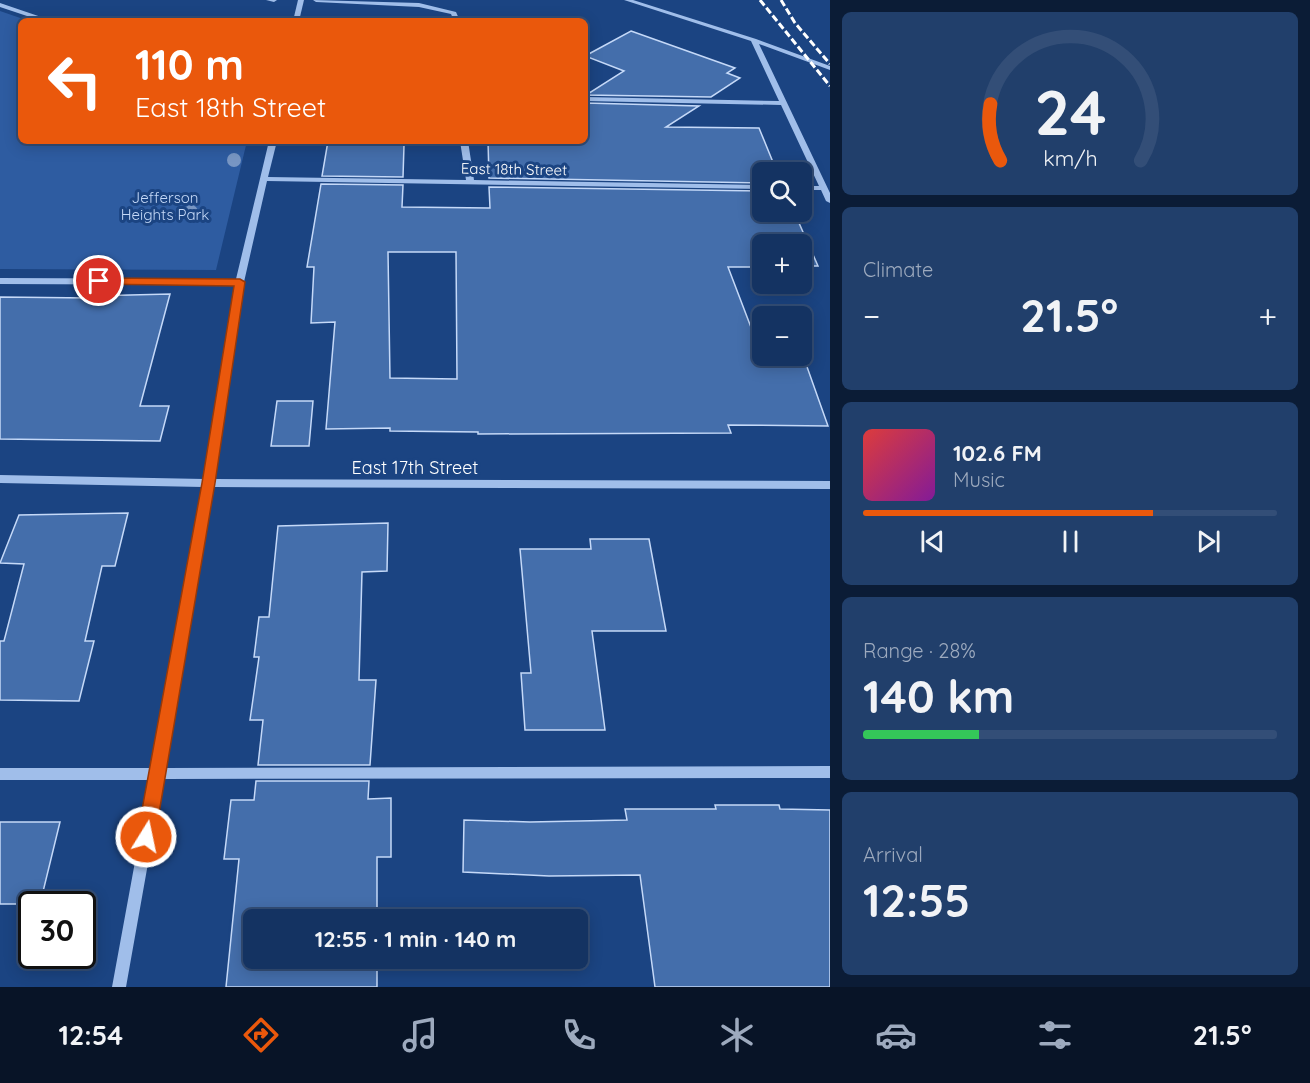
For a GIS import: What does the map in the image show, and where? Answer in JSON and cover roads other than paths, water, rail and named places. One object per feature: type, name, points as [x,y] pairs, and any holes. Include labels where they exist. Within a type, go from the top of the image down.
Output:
[{"type":"street","points":[[269,0],[274,0]]},
{"type":"street","points":[[297,18],[301,0]]},
{"type":"street","points":[[316,0],[418,4],[454,13],[456,18]]},
{"type":"street","points":[[627,0],[754,40],[830,68]]},
{"type":"street","points":[[0,5],[39,18]]},
{"type":"street","points":[[754,40],[830,201]]},
{"type":"street","points":[[588,99],[784,103]]},
{"type":"street","points":[[119,987],[208,483],[240,282],[272,144]]},
{"type":"street","points":[[464,144],[470,182]]},
{"type":"street","name":"East 18th Street","points":[[266,179],[752,187]]},
{"type":"street","points":[[812,188],[824,188]]},
{"type":"street","points":[[0,281],[240,282]]},
{"type":"street","name":"East 17th Street","points":[[0,479],[208,483],[830,485]]},
{"type":"street","points":[[0,774],[830,771]]},
{"type":"railway","points":[[760,0],[830,86]]},
{"type":"railway","points":[[781,0],[795,23],[830,64]]},
{"type":"park label","name":"Jefferson Heights Park","points":[[165,206]]}]
